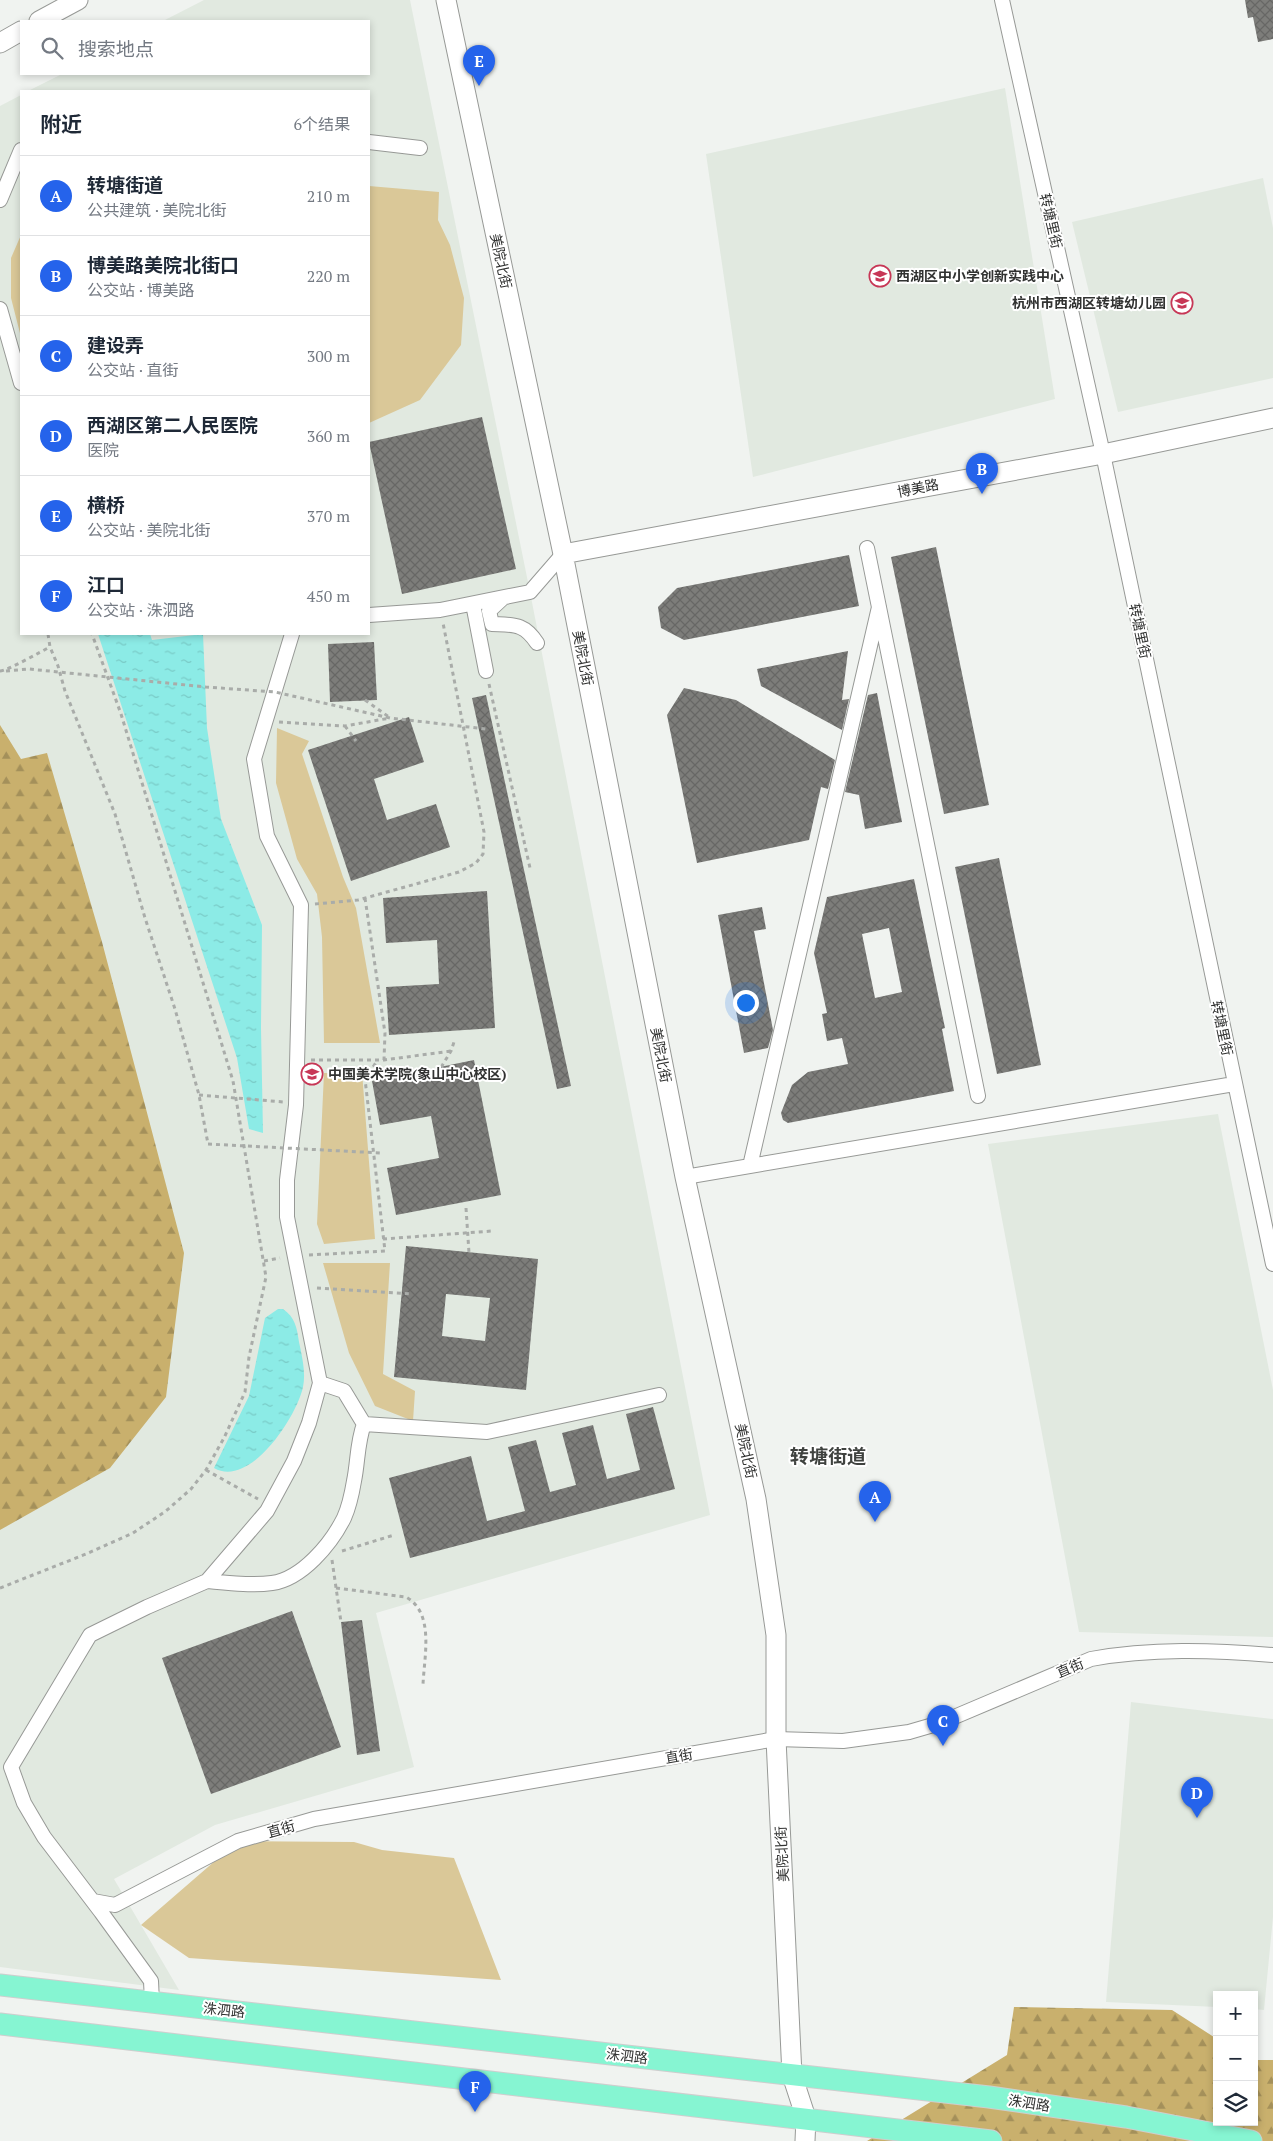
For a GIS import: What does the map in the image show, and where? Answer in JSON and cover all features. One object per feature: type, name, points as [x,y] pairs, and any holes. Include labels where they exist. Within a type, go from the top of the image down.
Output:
[{"type":"main road","name":"洙泗路","points":[[0,1985],[989,2097],[1126,2118],[1251,2141]]},
{"type":"main road","points":[[0,2024],[991,2141]]},
{"type":"street","points":[[41,20],[78,0]]},
{"type":"street","name":"美院北街","points":[[446,0],[563,554],[685,1177],[756,1499],[776,1635],[776,1739],[792,2075],[806,2118]]},
{"type":"street","name":"转塘里街","points":[[1002,0],[1103,454],[1273,1264]]},
{"type":"street","points":[[0,43],[20,32]]},
{"type":"street","points":[[370,142],[420,148]]},
{"type":"street","points":[[0,200],[20,152]]},
{"type":"street","points":[[0,309],[20,379]]},
{"type":"street","name":"博美路","points":[[563,554],[1103,454],[1273,418]]},
{"type":"street","points":[[867,548],[978,1096]]},
{"type":"street","points":[[370,615],[440,610],[530,592],[563,554]]},
{"type":"street","points":[[504,598],[489,611],[492,624],[514,625],[528,631],[536,643]]},
{"type":"street","points":[[473,604],[486,671]]},
{"type":"street","points":[[750,1166],[879,607]]},
{"type":"street","points":[[152,2002],[151,1981],[44,1837],[24,1803],[6,1766],[90,1635],[147,1606],[207,1581],[230,1556],[270,1506],[294,1461],[309,1422],[320,1383],[287,1208],[296,1105],[301,905],[266,836],[254,759],[292,635]]},
{"type":"street","points":[[685,1177],[1234,1084]]},
{"type":"street","points":[[320,1383],[344,1391],[364,1424]]},
{"type":"street","points":[[364,1424],[487,1432],[659,1395]]},
{"type":"street","points":[[207,1581],[239,1584],[273,1583],[298,1574],[331,1548],[344,1516],[355,1480],[360,1435],[364,1424]]},
{"type":"street","name":"直街","points":[[93,1901],[115,1905],[238,1842],[314,1819],[776,1739],[843,1741],[909,1732],[940,1722],[1091,1659],[1117,1654],[1167,1651],[1273,1655]]},
{"type":"street","points":[[804,2141],[806,2118]]},
{"type":"path","points":[[301,905],[365,898],[459,872],[476,863],[483,854],[484,832],[440,610]]},
{"type":"path","points":[[48,635],[50,647],[65,691],[115,814],[145,918],[175,1009],[199,1095],[208,1144],[382,1153]]},
{"type":"path","points":[[0,1588],[133,1533],[166,1511],[191,1489],[206,1470],[224,1438],[245,1392],[249,1357],[266,1277],[233,1081],[121,714],[92,635]]},
{"type":"path","points":[[6,671],[29,656],[50,647]]},
{"type":"path","points":[[0,671],[29,669],[275,692],[390,718],[486,729]]},
{"type":"path","points":[[486,671],[530,868]]},
{"type":"path","points":[[365,700],[390,718]]},
{"type":"path","points":[[266,718],[278,722],[346,726],[390,718]]},
{"type":"path","points":[[346,726],[356,741]]},
{"type":"path","points":[[365,898],[385,1033],[384,1060]]},
{"type":"path","points":[[437,1074],[451,1051],[455,1038]]},
{"type":"path","points":[[297,1060],[384,1060],[451,1051]]},
{"type":"path","points":[[295,1256],[385,1251],[365,1079],[377,1060]]},
{"type":"path","points":[[199,1095],[284,1102]]},
{"type":"path","points":[[466,1208],[469,1253]]},
{"type":"path","points":[[383,1239],[492,1231]]},
{"type":"path","points":[[301,1287],[412,1294]]},
{"type":"path","points":[[206,1470],[270,1506]]},
{"type":"path","points":[[341,1622],[331,1548],[394,1535]]},
{"type":"path","points":[[336,1588],[406,1597],[414,1601],[420,1608],[425,1622],[423,1685]]},
{"type":"shaded area","name":"中国美术学院(象山中心校区)","points":[[204,0],[410,0],[530,592],[710,1515],[376,1613],[414,1767],[215,1825],[114,1879],[179,1990],[0,1967],[0,106],[20,96],[20,635],[370,635],[370,90],[30,90],[60,75],[370,75],[370,20],[165,20]]},
{"type":"shaded area","name":"西湖区中小学创新实践中心","points":[[1005,88],[1055,399],[753,477],[706,154]]},
{"type":"shaded area","name":"杭州市西湖区转塘幼儿园","points":[[1263,178],[1273,228],[1273,378],[1118,412],[1072,222]]},
{"type":"shaded area","points":[[370,186],[439,192],[438,220],[450,245],[464,298],[461,345],[420,400],[370,423]]},
{"type":"shaded area","points":[[20,237],[20,333],[11,298],[11,258]]},
{"type":"shaded area","points":[[277,728],[309,741],[302,754],[343,877],[356,908],[380,1043],[324,1043],[322,937],[317,894],[297,859],[276,783]]},
{"type":"shaded area","points":[[362,1072],[375,1239],[324,1244],[317,1224],[324,1073]]},
{"type":"shaded area","points":[[1218,1114],[1273,1390],[1273,1637],[1079,1632],[988,1144]]},
{"type":"shaded area","points":[[323,1263],[390,1263],[383,1374],[415,1391],[413,1421],[375,1406],[349,1353]]},
{"type":"shaded area","points":[[1131,1702],[1273,1719],[1273,1917],[1264,2010],[1258,2009],[1258,1991],[1213,1991],[1213,2007],[1106,2002]]},
{"type":"shaded area","points":[[238,1841],[354,1842],[382,1850],[454,1858],[501,1980],[189,1958],[141,1925]]},
{"type":"green space","points":[[0,725],[21,759],[47,753],[102,942],[184,1253],[166,1397],[110,1468],[0,1530]]},
{"type":"green space","points":[[1014,2007],[1172,2010],[1213,2036],[1213,2126],[1258,2126],[1258,2060],[1273,2060],[1273,2141],[867,2141],[1007,2055]]},
{"type":"water","points":[[98,635],[150,635],[152,640],[203,635],[207,728],[221,819],[262,925],[263,1133],[249,1129],[237,1058]]},
{"type":"water","points":[[278,1309],[283,1309],[287,1312],[295,1323],[304,1376],[299,1400],[282,1431],[256,1459],[242,1468],[228,1472],[214,1468],[249,1396],[265,1318]]},
{"type":"building","points":[[1245,0],[1273,0],[1273,39],[1258,42],[1253,17],[1248,18]]},
{"type":"building","points":[[482,417],[516,569],[402,594],[370,442]]},
{"type":"building","points":[[936,547],[989,805],[944,814],[891,557]]},
{"type":"building","points":[[849,555],[859,606],[684,640],[661,628],[658,607],[677,588]]},
{"type":"building","points":[[374,642],[377,700],[330,702],[328,644]]},
{"type":"building","points":[[848,651],[842,700],[849,699],[842,730],[761,686],[757,669]]},
{"type":"building","points":[[684,688],[736,700],[835,760],[828,789],[821,787],[809,840],[697,863],[667,715]]},
{"type":"building","points":[[877,693],[902,822],[865,829],[859,795],[845,792],[868,695]]},
{"type":"building","points":[[486,695],[571,1086],[557,1089],[472,698]]},
{"type":"building","points":[[409,717],[424,762],[374,779],[387,820],[436,804],[450,847],[351,881],[308,750]]},
{"type":"building","points":[[999,858],[1041,1065],[997,1074],[955,867]]},
{"type":"building","points":[[914,879],[945,1028],[942,1029],[954,1091],[788,1123],[783,1120],[781,1113],[792,1085],[808,1072],[848,1064],[842,1038],[827,1041],[822,1014],[827,1013],[814,953],[827,897]],"holes":[[[889,928],[902,992],[875,998],[862,934]]]},
{"type":"building","points":[[487,891],[495,1028],[389,1035],[386,987],[439,984],[437,940],[386,943],[383,898]]},
{"type":"building","points":[[762,907],[766,929],[754,931],[773,1030],[768,1048],[744,1053],[718,915]]},
{"type":"building","points":[[474,1060],[501,1195],[396,1215],[387,1168],[439,1158],[431,1116],[380,1125],[372,1081]]},
{"type":"building","points":[[406,1246],[538,1259],[526,1390],[394,1377]],"holes":[[[446,1294],[490,1298],[485,1341],[442,1336]]]},
{"type":"building","points":[[653,1407],[675,1489],[410,1558],[389,1478],[471,1456],[487,1521],[525,1511],[508,1447],[536,1440],[550,1492],[576,1485],[562,1433],[593,1425],[607,1479],[640,1470],[626,1414]]},
{"type":"building","points":[[292,1611],[341,1747],[211,1794],[162,1658]]},
{"type":"building","points":[[362,1620],[380,1751],[357,1755],[341,1622]]},
{"type":"place","name":"横桥","points":[[479,86]]},
{"type":"place","name":"西湖区中小学创新实践中心","points":[[880,276]]},
{"type":"place","name":"杭州市西湖区转塘幼儿园","points":[[1182,303]]},
{"type":"place","name":"博美路美院北街口","points":[[982,494]]},
{"type":"place","name":"中国美术学院(象山中心校区)","points":[[312,1074]]},
{"type":"place","name":"转塘街道","points":[[875,1522]]},
{"type":"place","name":"建设弄","points":[[943,1746]]},
{"type":"place","name":"西湖区第二人民医院","points":[[1197,1818]]},
{"type":"place","name":"江口","points":[[475,2112]]},
{"type":"district","name":"转塘街道","points":[[828,1456]]}]
